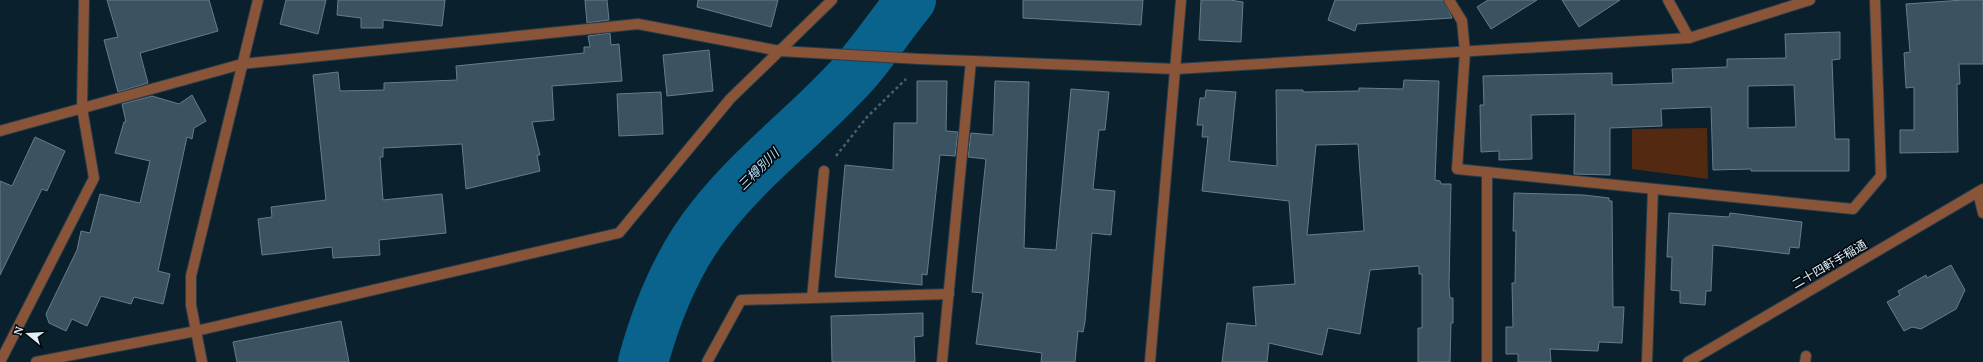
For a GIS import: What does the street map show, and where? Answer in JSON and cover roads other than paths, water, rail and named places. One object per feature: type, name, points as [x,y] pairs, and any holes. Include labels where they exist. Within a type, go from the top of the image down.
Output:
[{"type":"street","points":[[0,362],[94,178],[82,108],[84,0]]},
{"type":"street","points":[[202,362],[192,305],[191,276],[258,0]]},
{"type":"street","points":[[36,362],[196,331],[619,233],[730,99],[832,0]]},
{"type":"street","points":[[1150,362],[1181,0]]},
{"type":"street","points":[[1449,0],[1462,21],[1465,52],[1456,169],[1853,209],[1881,176],[1875,0]]},
{"type":"street","points":[[1668,0],[1689,38]]},
{"type":"street","points":[[0,131],[242,64],[638,24],[780,51],[924,60],[1176,69],[1689,38],[1810,0]]},
{"type":"street","points":[[942,362],[971,61]]},
{"type":"street","points":[[812,298],[824,171]]},
{"type":"street","points":[[1487,172],[1487,362]]},
{"type":"street","points":[[1647,362],[1653,189]]},
{"type":"street","points":[[1980,190],[1983,213]]},
{"type":"street","name":"二十四軒手稲通","points":[[1688,362],[1980,190]]},
{"type":"street","points":[[707,362],[741,300],[949,294]]},
{"type":"waterway","name":"三樽別川","points":[[643,362],[655,324],[670,286],[688,251],[699,234],[741,183],[851,77],[869,56],[911,0]]}]
